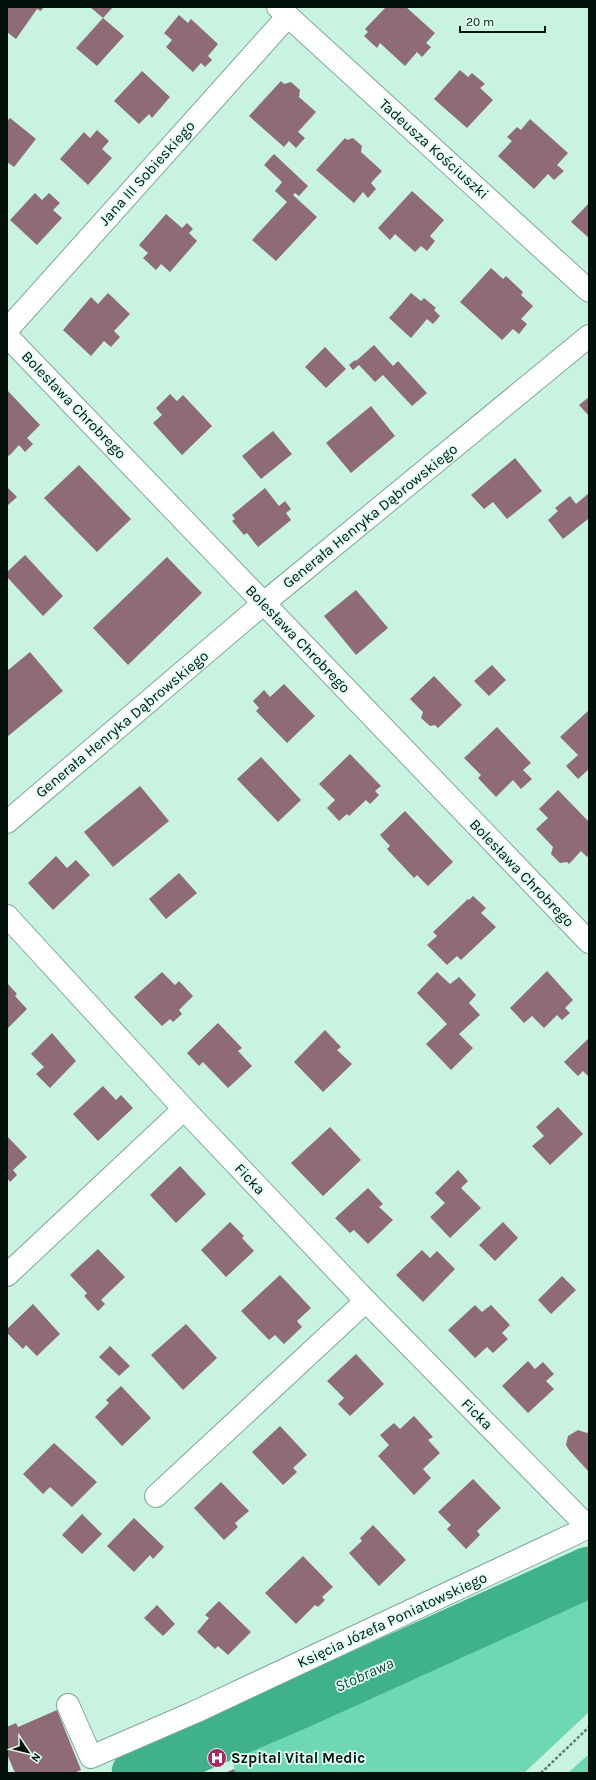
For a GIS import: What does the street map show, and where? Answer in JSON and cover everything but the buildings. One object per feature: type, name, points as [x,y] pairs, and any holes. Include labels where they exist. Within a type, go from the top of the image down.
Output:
[{"type":"street","name":"Tadeusza Kościuszki","points":[[283,11],[589,291]]},
{"type":"street","name":"Jana III Sobieskiego","points":[[7,330],[283,11]]},
{"type":"street","name":"Bolesława Chrobrego","points":[[7,336],[589,942]]},
{"type":"street","name":"Generała Henryka Dąbrowskiego","points":[[7,822],[264,603],[589,336]]},
{"type":"street","name":"Ficka","points":[[7,916],[184,1108],[366,1301],[589,1527]]},
{"type":"street","points":[[7,1275],[184,1108]]},
{"type":"street","points":[[156,1496],[366,1301]]},
{"type":"street","name":"Księcia Józefa Poniatowskiego","points":[[68,1705],[91,1757],[195,1712],[589,1527]]},
{"type":"path","points":[[541,1773],[589,1727]]},
{"type":"green space","points":[[589,1580],[589,1712],[524,1773],[236,1773],[227,1747]]},
{"type":"green space","points":[[589,1754],[589,1773],[568,1773]]},
{"type":"waterway","name":"Stobrawa","points":[[137,1773],[302,1702],[589,1572]]},
{"type":"place","name":"Szpital Vital Medic","points":[[217,1758]]}]
